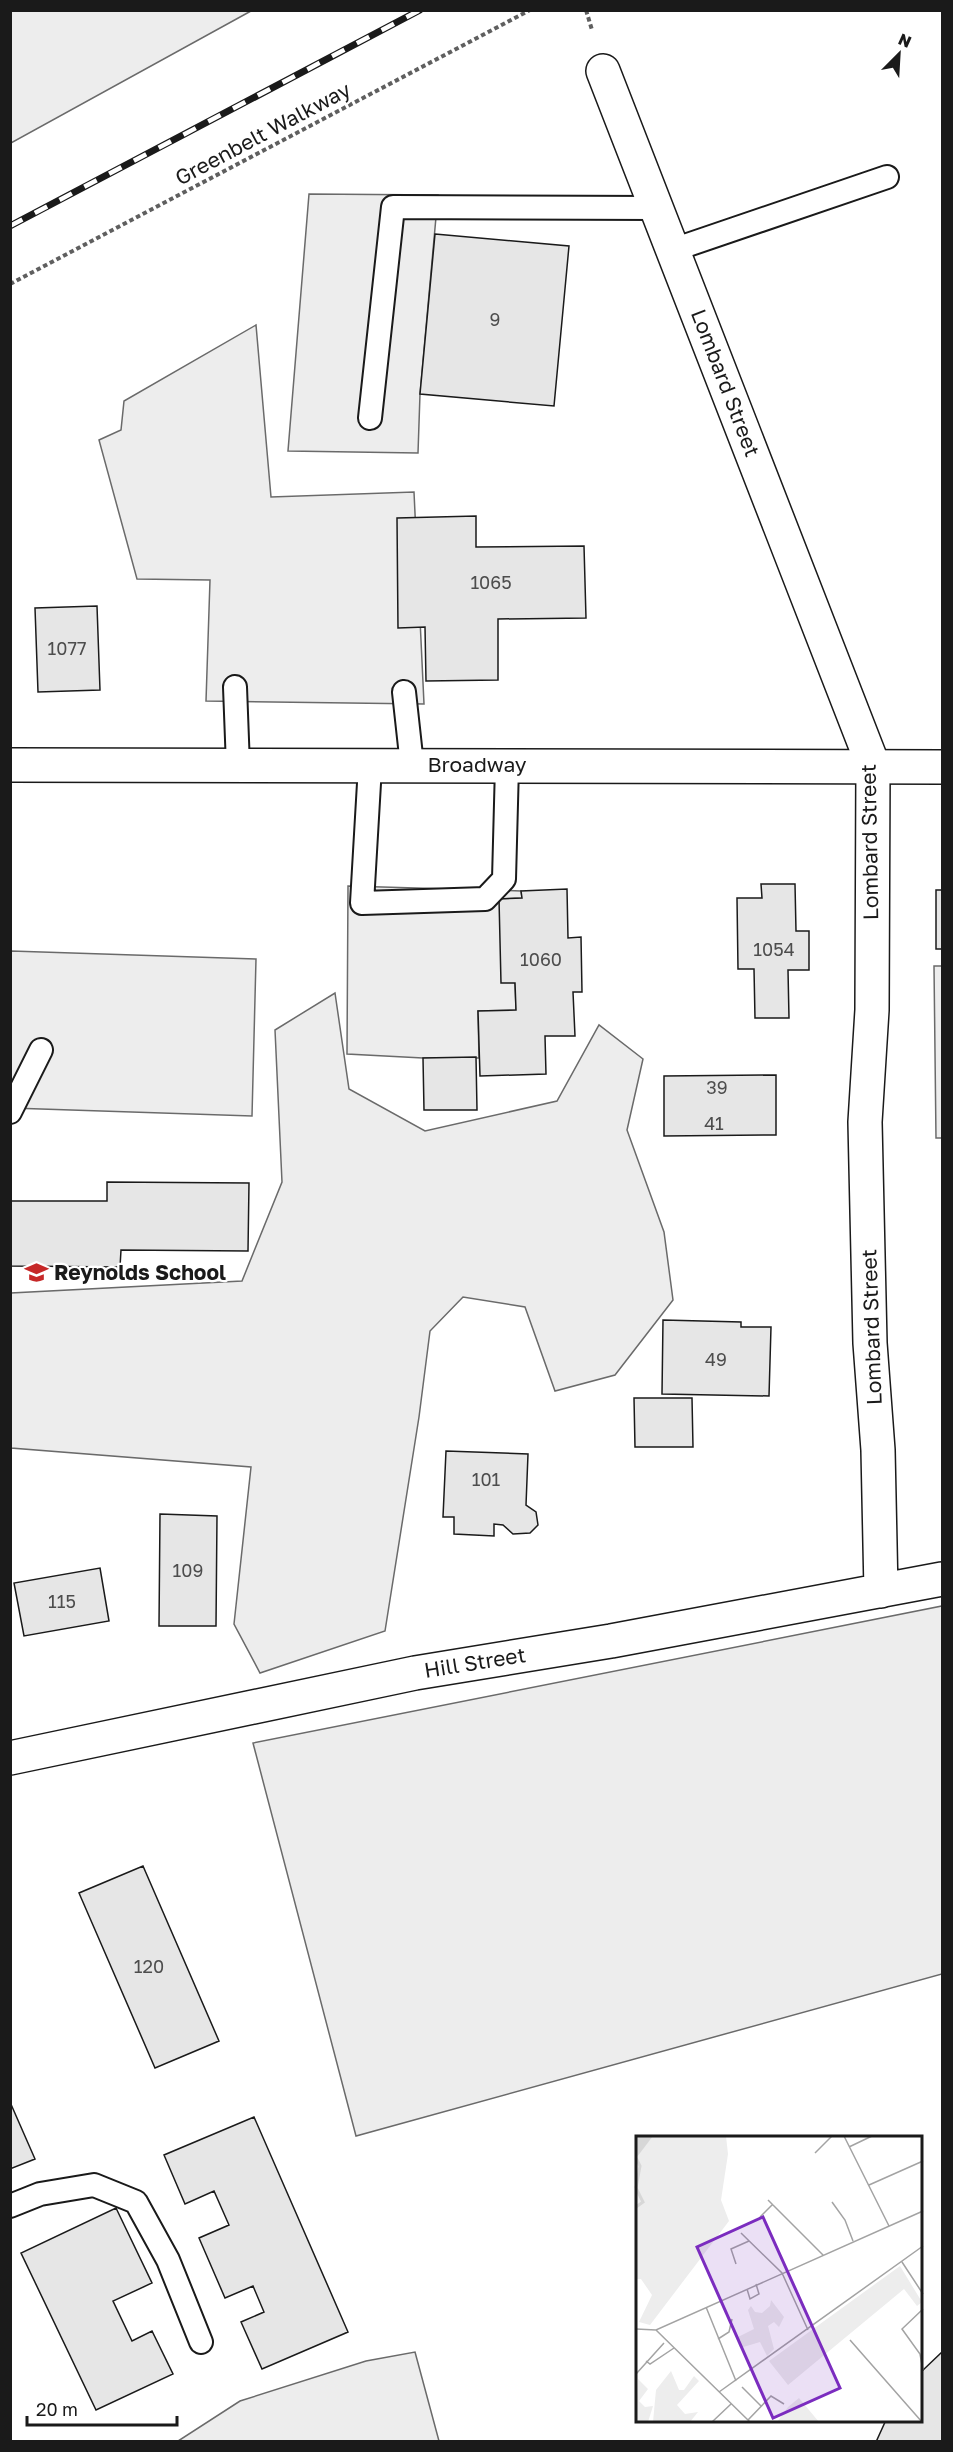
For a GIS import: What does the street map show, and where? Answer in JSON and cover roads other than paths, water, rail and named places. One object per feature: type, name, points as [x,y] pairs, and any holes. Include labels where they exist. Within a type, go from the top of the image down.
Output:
[{"type":"street","name":"Lombard Street","points":[[603,71],[873,765],[872,1010],[865,1122],[870,1343],[878,1450],[881,1591]]},
{"type":"street","name":"Broadway","points":[[10,765],[873,765],[942,767]]},
{"type":"street","name":"Hill Street","points":[[10,1758],[415,1673],[611,1641],[942,1579]]},
{"type":"lane","points":[[673,250],[887,177]]},
{"type":"lane","points":[[370,418],[393,207],[657,208]]},
{"type":"lane","points":[[235,687],[237,766]]},
{"type":"lane","points":[[404,692],[412,765]]},
{"type":"lane","points":[[370,766],[362,903],[485,899],[504,879],[507,766]]},
{"type":"lane","points":[[10,1112],[41,1050]]},
{"type":"lane","points":[[10,2206],[40,2194],[94,2185],[136,2202],[168,2260],[201,2342]]},
{"type":"railway","points":[[10,226],[420,10]]},
{"type":"place","name":"Reynolds School","points":[[36,1273]]}]
